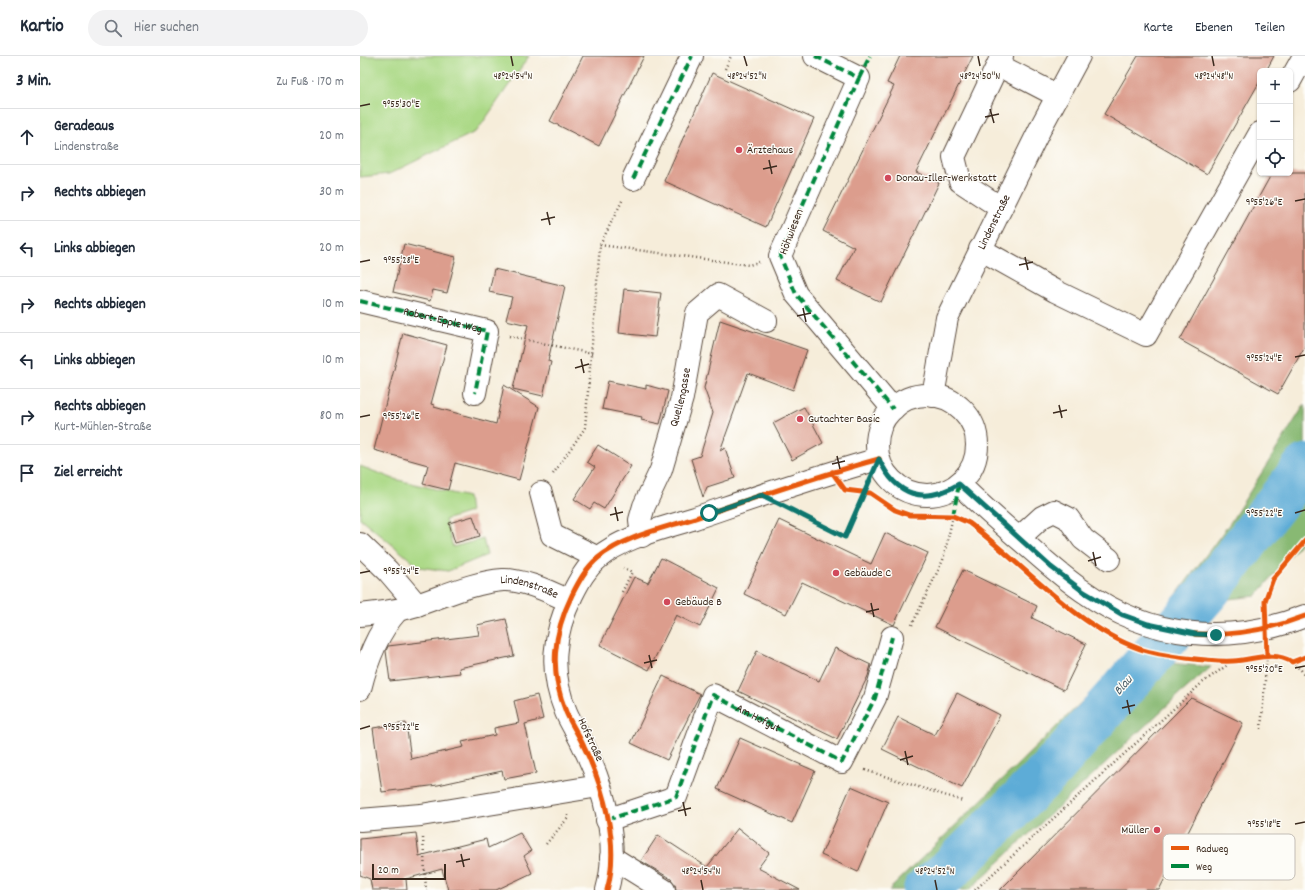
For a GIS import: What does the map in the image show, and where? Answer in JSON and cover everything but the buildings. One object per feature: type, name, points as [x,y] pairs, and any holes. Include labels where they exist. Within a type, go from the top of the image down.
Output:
[{"type":"street","points":[[633,179],[692,56]]},
{"type":"street","name":"Höhwiesen","points":[[815,56],[859,78],[780,256],[796,294],[893,409]]},
{"type":"street","name":"Lindenstraße","points":[[933,396],[947,318],[980,249],[1079,56]]},
{"type":"street","points":[[1293,76],[1304,56]]},
{"type":"street","points":[[1001,208],[960,181],[954,157],[1000,60],[1058,96]]},
{"type":"street","points":[[980,249],[1056,291],[1146,335],[1257,138]]},
{"type":"street","name":"Quellengasse","points":[[642,536],[640,520],[642,513],[661,470],[682,398],[697,313],[718,295],[766,321]]},
{"type":"street","name":"Robert-Epple-Weg","points":[[360,301],[487,331],[475,393]]},
{"type":"street","points":[[919,396],[933,396],[949,400],[962,410],[972,424],[977,439],[976,456],[970,471],[959,484],[945,492],[929,496],[912,494],[897,486],[886,474],[879,459],[877,440],[882,423],[893,409],[905,400],[919,396]]},
{"type":"street","name":"Lindenstraße","points":[[360,615],[407,608],[485,583],[504,580],[529,584],[550,591],[569,601],[585,572],[598,558],[612,548],[642,536],[762,495],[879,459]]},
{"type":"street","points":[[959,484],[1051,567],[1084,592],[1123,615],[1168,629],[1195,634],[1216,635],[1240,634],[1287,623],[1305,616]]},
{"type":"street","points":[[540,500],[552,535],[598,558]]},
{"type":"street","points":[[1019,538],[1042,517],[1054,511],[1068,518],[1082,539],[1109,559]]},
{"type":"street","points":[[360,544],[388,571],[407,608],[386,623],[375,643],[360,689]]},
{"type":"street","name":"Hofstraße","points":[[569,601],[558,630],[555,659],[559,690],[566,712],[585,748],[599,786],[608,820],[611,857],[610,879],[607,890]]},
{"type":"street","points":[[842,762],[875,698],[892,637]]},
{"type":"street","name":"Am Hofgut","points":[[608,820],[676,797],[713,695],[842,762]]},
{"type":"street","points":[[360,820],[421,815],[599,786]]},
{"type":"street","points":[[611,857],[664,890]]},
{"type":"path","points":[[725,69],[731,56]]},
{"type":"path","points":[[540,500],[585,428],[600,245],[633,179]]},
{"type":"path","points":[[600,245],[749,265],[780,256]]},
{"type":"path","points":[[487,331],[592,354]]},
{"type":"path","points":[[762,495],[845,537],[879,459]]},
{"type":"path","points":[[892,637],[905,639],[943,560],[953,516]]},
{"type":"path","points":[[1262,729],[1267,656]]},
{"type":"path","points":[[975,890],[1202,683],[1233,661]]},
{"type":"path","points":[[1292,662],[1301,670],[1305,677]]},
{"type":"path","points":[[842,762],[962,801]]},
{"type":"path","points":[[546,844],[568,818],[572,791]]},
{"type":"path","points":[[421,815],[426,890]]},
{"type":"green space","points":[[360,56],[529,56],[477,131],[389,174],[360,177]]},
{"type":"green space","points":[[1305,404],[1305,538],[1256,596],[1168,606],[1230,523]]},
{"type":"green space","points":[[360,466],[394,479],[468,497],[470,512],[445,520],[453,547],[483,539],[487,555],[448,571],[419,567],[360,518]]},
{"type":"green space","points":[[1132,653],[1168,663],[1211,667],[1173,700],[969,890],[889,890]]},
{"type":"waterway","name":"Blau","points":[[925,890],[947,872],[1049,772],[1206,594],[1305,466]]},
{"type":"marked path","points":[[633,179],[692,56]]},
{"type":"marked path","points":[[815,56],[859,78],[780,256],[796,294],[893,409]]},
{"type":"marked path","points":[[859,78],[870,56]]},
{"type":"marked path","points":[[360,301],[487,331],[475,393]]},
{"type":"marked path","points":[[953,516],[959,484]]},
{"type":"marked path","points":[[607,820],[676,797],[713,695],[842,762],[875,698],[892,637]]},
{"type":"cycle path","points":[[607,890],[611,873],[612,854],[608,817],[598,780],[582,743],[566,712],[557,682],[555,667],[557,638],[561,624],[572,595],[583,575],[598,558],[619,544],[631,539],[808,480],[879,459]]},
{"type":"cycle path","points":[[832,472],[845,490],[870,493],[895,510],[909,515],[953,516],[969,523],[1050,593],[1072,610],[1094,626],[1116,639],[1140,649],[1149,652],[1212,661],[1233,661],[1271,656],[1285,658],[1292,662],[1305,657]]},
{"type":"cycle path","points":[[1267,656],[1265,601],[1273,579],[1305,541]]},
{"type":"cycle path","points":[[1195,634],[1223,634],[1251,631],[1278,625],[1305,616]]},
{"type":"place","name":"Ärztehaus","points":[[739,150]]},
{"type":"place","name":"Donau-Iller-Werkstatt","points":[[888,178]]},
{"type":"place","name":"Gutachter Basic","points":[[800,419]]},
{"type":"place","name":"Gebäude C","points":[[836,573]]},
{"type":"place","name":"Gebäude B","points":[[667,602]]},
{"type":"place","name":"Müller","points":[[1157,830]]},
{"type":"route","points":[[709,513],[762,495],[845,537],[866,492],[879,459],[886,474],[897,486],[912,494],[929,496],[945,492],[959,484],[1051,567],[1084,592],[1123,615],[1168,629],[1195,634],[1216,635]]}]
